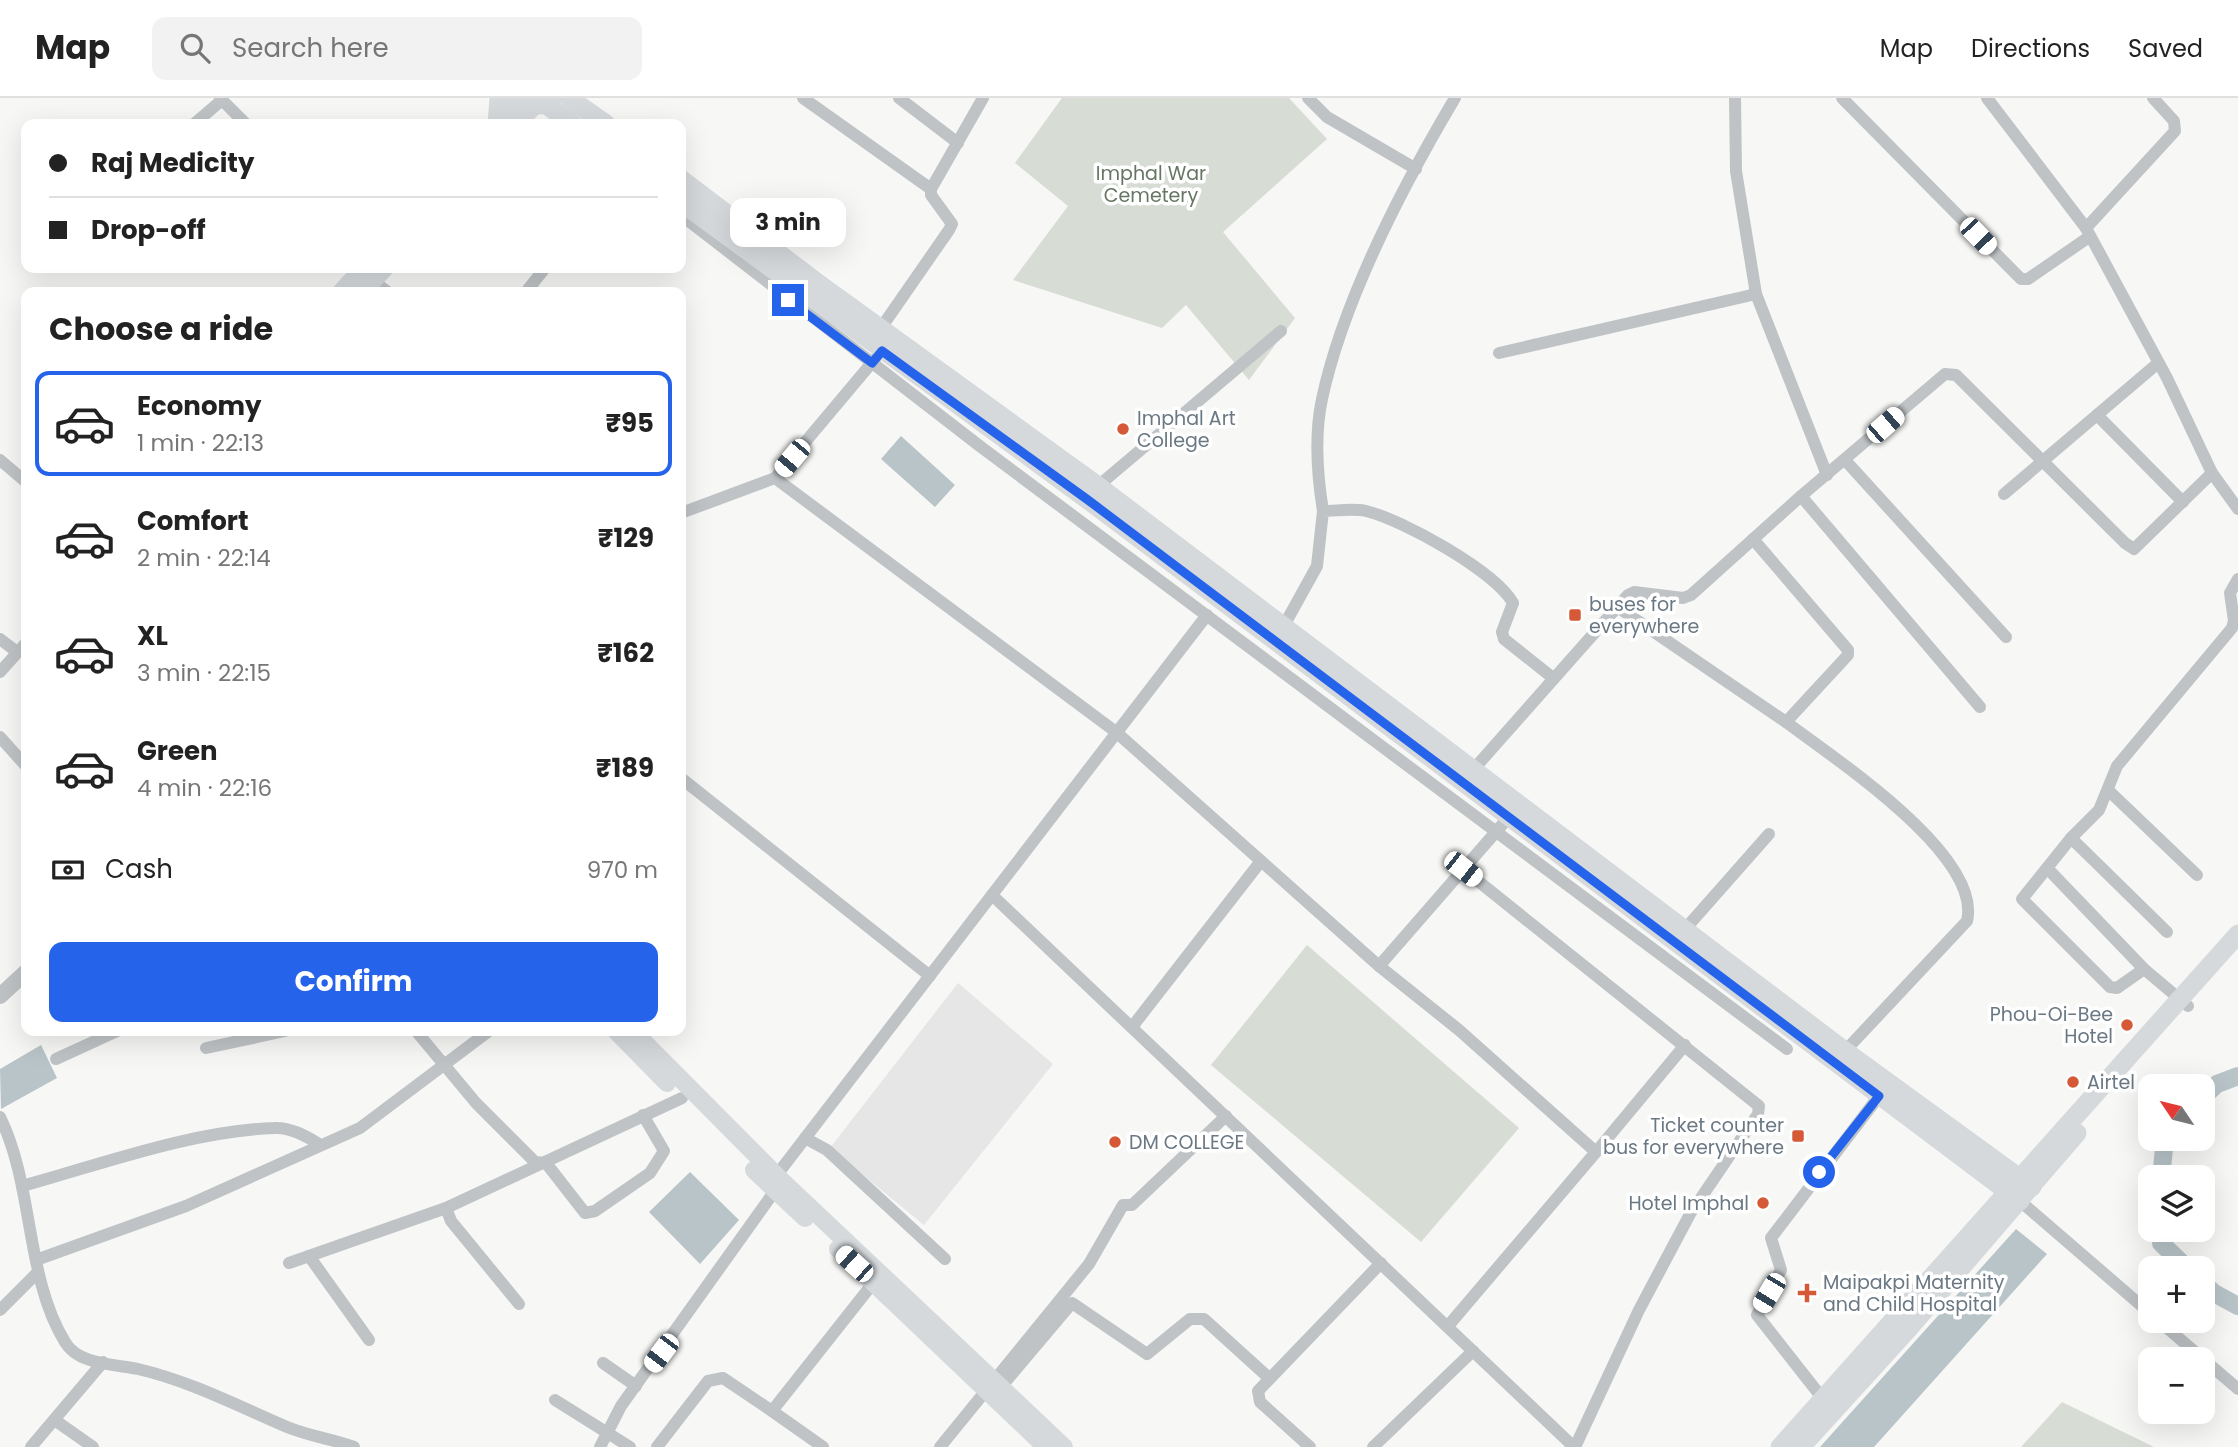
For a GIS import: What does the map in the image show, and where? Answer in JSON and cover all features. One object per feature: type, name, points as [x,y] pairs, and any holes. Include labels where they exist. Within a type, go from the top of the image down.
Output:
[{"type":"highway","points":[[497,119],[499,98]]},
{"type":"highway","points":[[569,98],[599,119]]},
{"type":"highway","points":[[591,98],[614,119]]},
{"type":"highway","points":[[534,101],[565,119]]},
{"type":"highway","points":[[686,183],[1098,486],[1203,568],[1502,825],[1686,928],[2021,1189]]},
{"type":"highway","points":[[686,206],[877,357],[1280,633],[1473,771],[1879,1096],[2021,1189]]},
{"type":"highway","points":[[1801,1447],[2184,1003],[2238,934]]},
{"type":"highway","points":[[2184,1003],[2238,951]]},
{"type":"highway","points":[[1780,1447],[2021,1189]]},
{"type":"main road","points":[[505,119],[534,101]]},
{"type":"main road","points":[[521,119],[534,101]]},
{"type":"main road","points":[[355,287],[375,280]]},
{"type":"main road","points":[[621,1036],[682,1098],[778,1182],[993,1386],[1046,1447]]},
{"type":"main road","points":[[638,1036],[874,1282],[1064,1447]]},
{"type":"street","points":[[803,98],[931,189]]},
{"type":"street","points":[[900,98],[958,143]]},
{"type":"street","points":[[881,328],[949,230],[951,223],[931,195],[931,189],[982,98]]},
{"type":"street","points":[[1308,98],[1327,117],[1416,169]]},
{"type":"street","points":[[1280,633],[1317,566],[1323,511],[1317,471],[1322,399],[1376,248],[1455,98]]},
{"type":"street","points":[[1735,98],[1736,171],[1756,294],[1827,475]]},
{"type":"street","points":[[1842,98],[2021,279],[2028,279],[2087,232],[2175,131],[2174,121],[2153,98]]},
{"type":"street","points":[[1987,98],[2087,232],[2212,473],[2238,509]]},
{"type":"street","points":[[199,119],[221,99],[241,119]]},
{"type":"street","points":[[686,219],[877,357],[1207,614],[1502,825],[1787,1049]]},
{"type":"street","points":[[530,287],[541,273]]},
{"type":"street","points":[[1499,353],[1756,294]]},
{"type":"street","points":[[1098,486],[1281,331]]},
{"type":"street","points":[[686,511],[775,478],[877,357]]},
{"type":"street","points":[[2004,494],[2157,364]]},
{"type":"street","points":[[1473,771],[1616,606],[1631,593],[1687,598],[1801,495],[1949,372],[1956,375],[2124,544],[2134,549],[2212,473]]},
{"type":"street","points":[[2096,415],[2183,502]]},
{"type":"street","points":[[0,460],[21,478]]},
{"type":"street","points":[[1844,460],[2006,637]]},
{"type":"street","points":[[775,478],[1116,732],[1379,965],[1459,1030],[1597,1152]]},
{"type":"street","points":[[1801,495],[1980,707]]},
{"type":"street","points":[[1323,511],[1371,513],[1422,536],[1492,578],[1513,603],[1502,632],[1504,639],[1553,678]]},
{"type":"street","points":[[1753,539],[1848,650],[1848,655],[1786,722]]},
{"type":"street","points":[[2144,969],[2112,988],[2022,899],[2071,838],[2099,810],[2117,766],[2232,628],[2234,621],[2230,593],[2238,579]]},
{"type":"street","points":[[1616,606],[1786,722],[1922,830],[1946,859],[1968,899],[1967,921],[1845,1051]]},
{"type":"street","points":[[600,1447],[636,1386],[778,1182],[805,1138],[1207,614]]},
{"type":"street","points":[[0,639],[21,647]]},
{"type":"street","points":[[0,672],[21,648]]},
{"type":"street","points":[[0,737],[21,760]]},
{"type":"street","points":[[686,782],[930,975]]},
{"type":"street","points":[[2108,790],[2197,875]]},
{"type":"street","points":[[1379,965],[1502,825]]},
{"type":"street","points":[[1686,928],[1769,834]]},
{"type":"street","points":[[2071,838],[2167,932]]},
{"type":"street","points":[[1132,1027],[1261,861]]},
{"type":"street","points":[[2047,868],[2144,969],[2184,1003]]},
{"type":"street","points":[[992,895],[1575,1447],[1639,1310],[1690,1214],[1758,1114],[1756,1103],[1463,869]]},
{"type":"street","points":[[0,996],[21,977]]},
{"type":"street","points":[[56,1059],[106,1036]]},
{"type":"street","points":[[206,1048],[262,1036]]},
{"type":"street","points":[[420,1036],[476,1103],[535,1162],[546,1163],[584,1213],[595,1211],[650,1173],[664,1151],[643,1115]]},
{"type":"street","points":[[0,1310],[37,1266],[186,1206],[376,1118],[482,1036]]},
{"type":"street","points":[[1448,1326],[1685,1045]]},
{"type":"street","points":[[1823,1399],[1757,1315],[1781,1270],[1771,1238],[1879,1096]]},
{"type":"street","points":[[289,1263],[446,1208],[682,1098]]},
{"type":"street","points":[[993,1386],[1088,1264],[1123,1205],[1132,1205],[1226,1116]]},
{"type":"street","points":[[0,1117],[13,1148],[37,1266],[65,1344],[87,1359],[141,1370],[214,1393],[289,1427],[354,1447]]},
{"type":"street","points":[[22,1186],[188,1140],[276,1127],[304,1135],[319,1144]]},
{"type":"street","points":[[805,1138],[827,1150],[945,1259]]},
{"type":"street","points":[[2021,1189],[2138,1302]]},
{"type":"street","points":[[446,1208],[450,1221],[519,1304]]},
{"type":"street","points":[[309,1256],[369,1340]]},
{"type":"street","points":[[1310,1447],[1260,1402],[1258,1391],[1381,1263]]},
{"type":"street","points":[[772,1411],[874,1282]]},
{"type":"street","points":[[940,1447],[993,1386],[1072,1303],[1147,1353],[1190,1319],[1204,1319],[1269,1378]]},
{"type":"street","points":[[2173,1333],[2238,1390]]},
{"type":"street","points":[[1373,1447],[1473,1351]]},
{"type":"street","points":[[31,1447],[56,1421],[103,1362]]},
{"type":"street","points":[[603,1363],[636,1386]]},
{"type":"street","points":[[657,1447],[708,1381],[723,1378],[823,1447]]},
{"type":"street","points":[[555,1400],[630,1447]]},
{"type":"street","points":[[56,1421],[93,1447]]},
{"type":"shaded area","points":[[901,436],[955,485],[935,507],[881,459]]},
{"type":"shaded area","points":[[958,983],[1053,1064],[924,1225],[830,1148]]},
{"type":"shaded area","points":[[41,1045],[57,1078],[1,1109],[0,1069]]},
{"type":"shaded area","points":[[690,1172],[739,1220],[700,1264],[649,1212]]},
{"type":"shaded area","points":[[2016,1229],[2047,1254],[1874,1447],[1820,1447]]},
{"type":"green space","name":"Imphal War Cemetery","points":[[1062,98],[1289,98],[1327,139],[1223,232],[1295,318],[1249,380],[1186,305],[1162,328],[1013,280],[1068,206],[1015,163]]},
{"type":"green space","points":[[1307,945],[1519,1128],[1421,1242],[1211,1065]]},
{"type":"green space","points":[[2062,1402],[2154,1447],[2021,1447]]},
{"type":"waterway","points":[[2216,1085],[2238,1076]]},
{"type":"waterway","points":[[2162,1165],[2164,1152]]},
{"type":"waterway","points":[[2161,1242],[2174,1256]]},
{"type":"waterway","points":[[2215,1294],[2238,1306]]},
{"type":"place","name":"Imphal Art College","points":[[1123,429]]},
{"type":"place","name":"buses for everywhere","points":[[1575,615]]},
{"type":"place","name":"Phou-Oi-Bee Hotel","points":[[2127,1025]]},
{"type":"place","name":"Airtel","points":[[2073,1082]]},
{"type":"place","name":"Ticket counter bus for everywhere","points":[[1798,1136]]},
{"type":"place","name":"DM COLLEGE","points":[[1115,1142]]},
{"type":"place","name":"Hotel Imphal","points":[[1763,1203]]},
{"type":"place","name":"Maipakpi Maternity and Child Hospital","points":[[1807,1293]]},
{"type":"route","points":[[788,300],[872,363],[882,351],[1088,500],[1879,1096],[1819,1172]]}]
